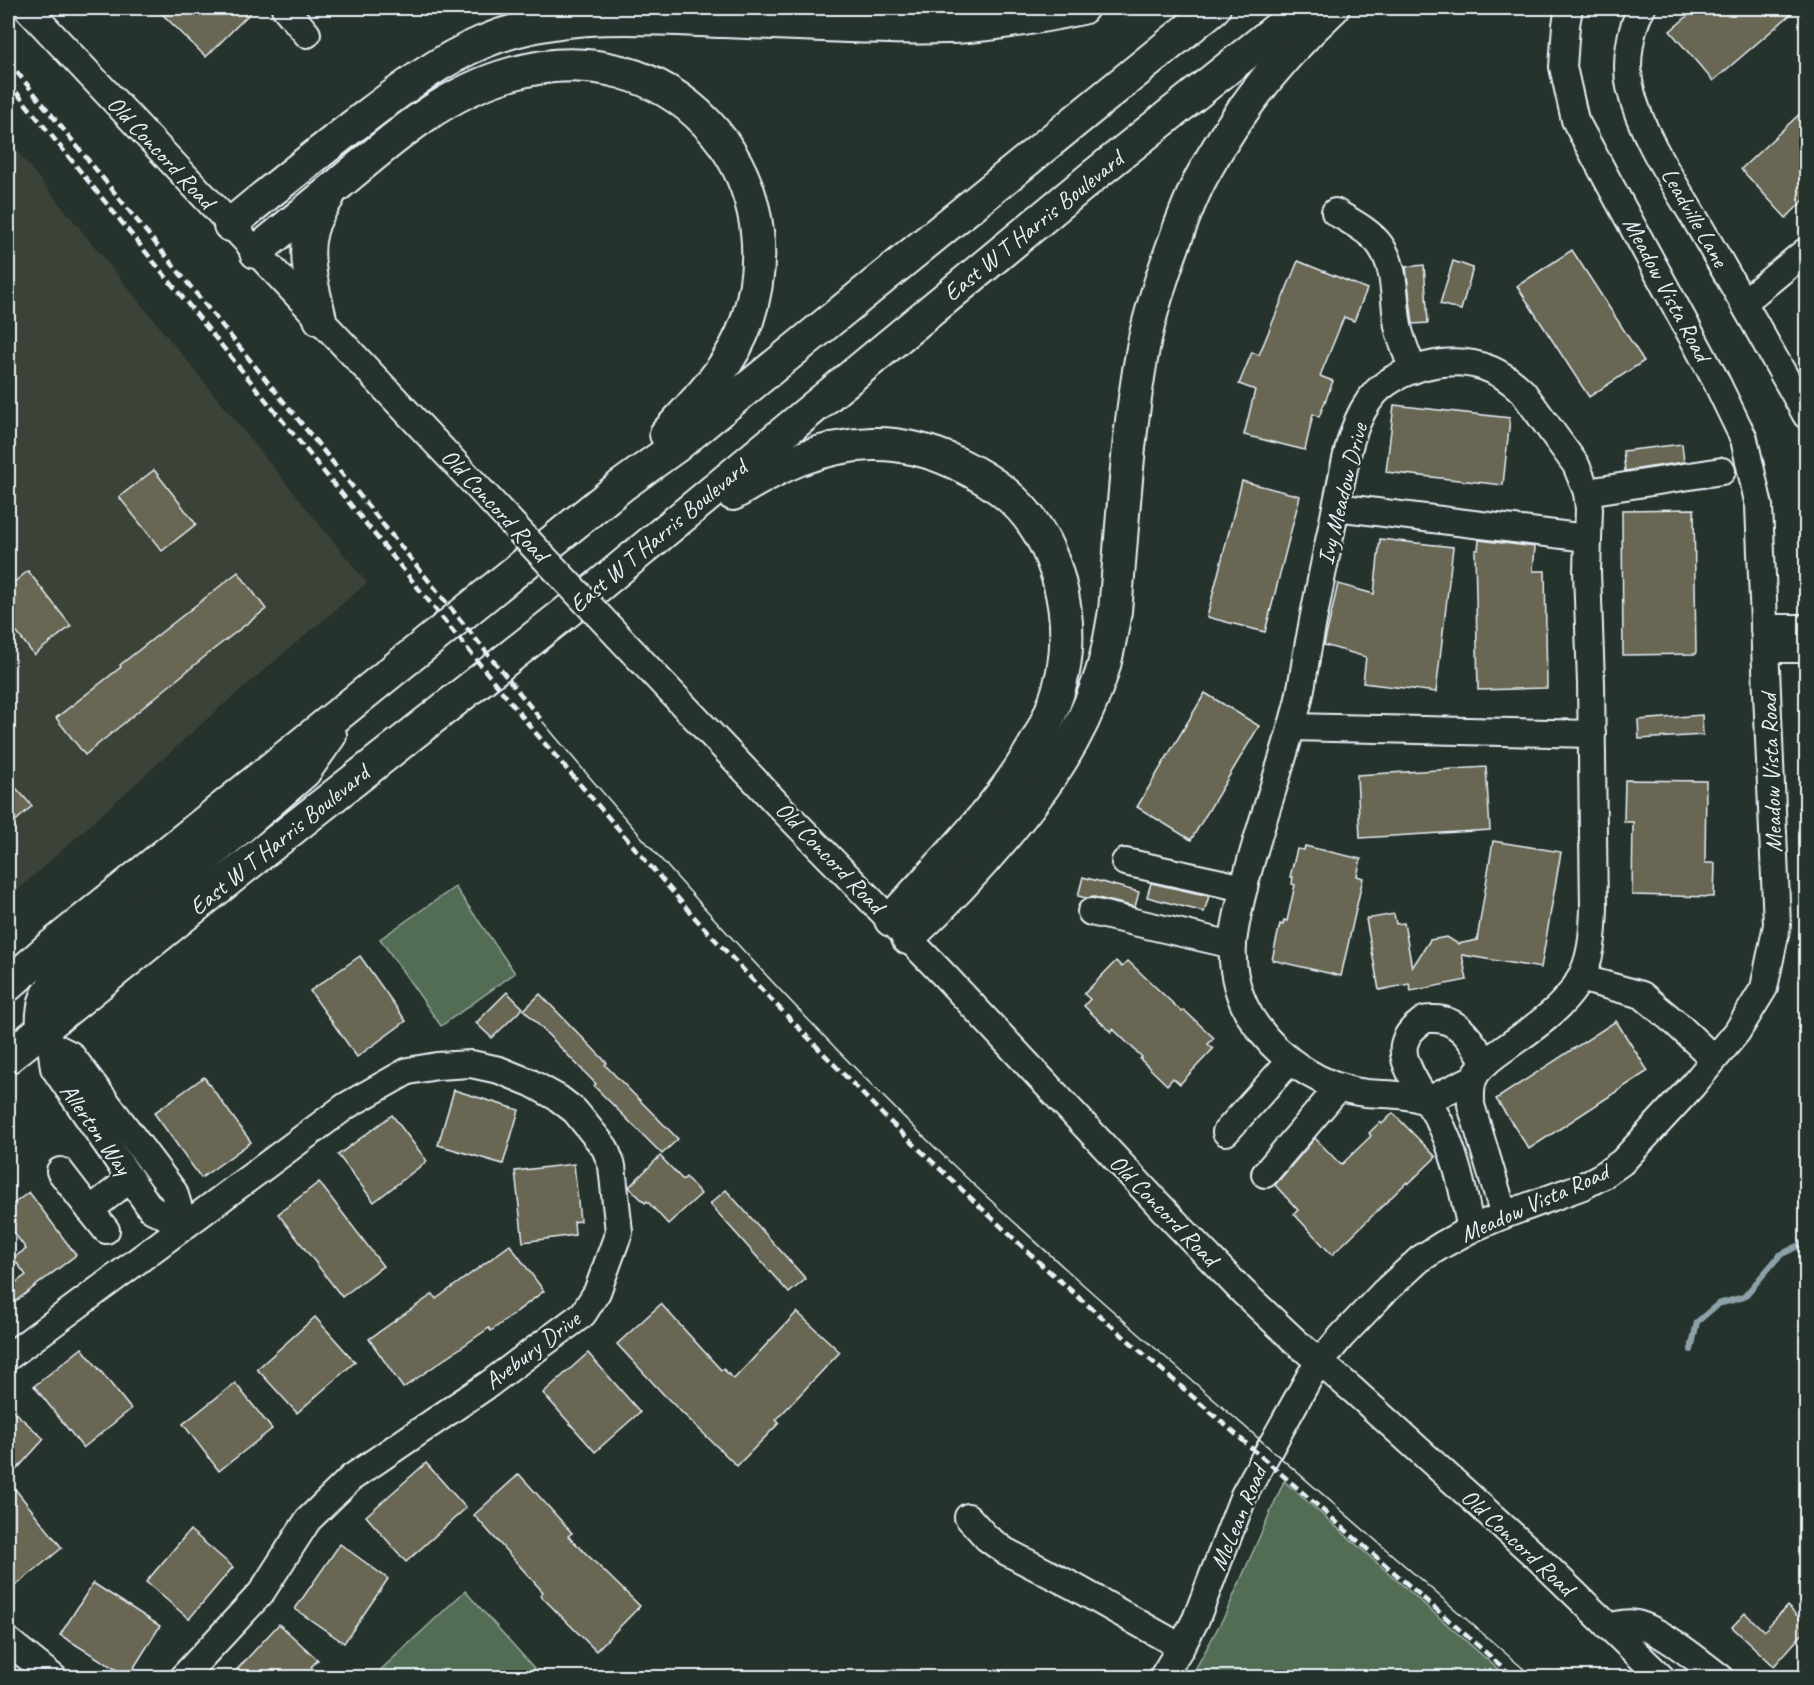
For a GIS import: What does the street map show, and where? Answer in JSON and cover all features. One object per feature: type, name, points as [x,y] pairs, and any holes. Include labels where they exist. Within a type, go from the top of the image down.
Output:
[{"type":"main road","points":[[230,225],[409,84],[448,58],[484,41],[516,31],[556,23],[642,18],[896,28],[967,26],[1013,21],[1082,8]]},
{"type":"main road","points":[[8,986],[47,950],[621,486],[675,447],[1214,8]]},
{"type":"main road","name":"East W T Harris Boulevard","points":[[8,1057],[47,1037],[263,852],[578,603],[1092,177],[1303,8]]},
{"type":"main road","points":[[900,929],[969,878],[1034,801],[1058,767],[1081,724],[1101,677],[1109,644],[1132,425],[1144,346],[1153,308],[1175,241],[1202,177],[1241,112],[1302,37],[1333,8]]},
{"type":"main road","points":[[256,252],[392,139],[472,88],[511,74],[565,65],[595,66],[645,80],[685,102],[721,139],[737,164],[746,185],[754,208],[758,248],[754,294],[746,322],[720,373],[621,486]]},
{"type":"main road","points":[[320,320],[308,249],[311,231],[319,210],[334,188]]},
{"type":"main road","points":[[636,554],[666,544],[734,494],[768,473],[818,451],[854,445],[897,445],[945,457],[990,481],[1014,501],[1028,518],[1058,576],[1066,647],[1063,673],[1053,704],[1025,761],[966,837],[900,929]]},
{"type":"main road","points":[[47,1037],[41,1012],[55,982],[172,886],[304,772],[351,704]]},
{"type":"street","name":"Old Concord Road","points":[[27,8],[633,652],[900,929],[1201,1249],[1266,1313],[1540,1560],[1662,1677]]},
{"type":"street","points":[[285,8],[307,34]]},
{"type":"street","name":"Meadow Vista Road","points":[[1320,1362],[1384,1292],[1420,1259],[1471,1229],[1583,1186],[1622,1162],[1737,1032],[1764,987],[1777,925],[1759,506],[1744,439],[1715,379],[1575,120],[1563,67],[1569,8]]},
{"type":"street","name":"Leadville Lane","points":[[1642,8],[1636,17],[1629,50],[1630,86],[1647,136],[1744,302],[1806,416]]},
{"type":"street","points":[[1335,212],[1380,244],[1387,258],[1395,288],[1398,326],[1413,370]]},
{"type":"street","points":[[1744,302],[1806,251]]},
{"type":"street","name":"Ivy Meadow Drive","points":[[1426,1101],[1404,1094],[1368,1093],[1339,1087],[1290,1061],[1255,1024],[1242,1000],[1234,974],[1233,945],[1237,916],[1256,840],[1298,705],[1309,638],[1352,438],[1362,414],[1376,393],[1397,377],[1421,367],[1445,362],[1470,363],[1494,370],[1515,384],[1539,412],[1576,465],[1587,492],[1589,508],[1587,538],[1594,908],[1593,936],[1588,963],[1577,986],[1560,1005],[1480,1070]]},
{"type":"street","points":[[1587,492],[1722,471]]},
{"type":"street","points":[[1336,507],[1587,538]]},
{"type":"street","points":[[1765,639],[1806,628]]},
{"type":"street","points":[[1765,639],[1806,649]]},
{"type":"street","points":[[1291,727],[1592,734]]},
{"type":"street","points":[[1125,862],[1244,888]]},
{"type":"street","points":[[1091,912],[1233,945]]},
{"type":"street","points":[[1580,978],[1642,995],[1714,1059]]},
{"type":"street","points":[[1471,1229],[1455,1161],[1439,1121],[1405,1059],[1404,1045],[1412,1029],[1424,1019],[1438,1018],[1453,1023],[1468,1036],[1480,1070],[1470,1092],[1471,1105],[1504,1215]]},
{"type":"street","name":"Allerton Way","points":[[47,1037],[54,1068],[130,1179],[152,1209],[184,1225]]},
{"type":"street","name":"Allerton Way","points":[[47,1037],[71,1055],[174,1192],[184,1225]]},
{"type":"street","points":[[1226,1132],[1290,1061]]},
{"type":"street","name":"Avebury Drive","points":[[8,1357],[346,1106],[408,1071],[437,1065],[471,1064],[499,1070],[531,1083],[558,1098],[574,1111],[605,1148],[612,1166],[619,1232],[597,1292],[583,1314],[489,1384],[351,1478],[308,1520],[261,1593],[182,1677]]},
{"type":"street","points":[[1426,1101],[1480,1070]]},
{"type":"street","points":[[1265,1174],[1339,1087]]},
{"type":"street","points":[[60,1171],[106,1230]]},
{"type":"street","points":[[90,1210],[130,1179]]},
{"type":"street","name":"McLean Road","points":[[1162,1677],[1196,1619],[1244,1495],[1320,1362]]},
{"type":"street","points":[[968,1517],[987,1538],[1005,1551],[1181,1647]]},
{"type":"street","points":[[1608,1627],[1624,1623],[1636,1624],[1651,1630],[1721,1677]]},
{"type":"street","points":[[8,1641],[54,1677]]},
{"type":"shaded area","points":[[8,140],[367,583],[217,710],[8,899]]},
{"type":"green space","points":[[455,887],[515,973],[441,1026],[380,939]]},
{"type":"green space","points":[[1284,1481],[1507,1677],[1191,1677],[1226,1613]]},
{"type":"green space","points":[[465,1591],[542,1677],[373,1677]]},
{"type":"building","points":[[156,8],[255,8],[206,57]]},
{"type":"building","points":[[1697,8],[1798,8],[1713,81],[1670,31]]},
{"type":"building","points":[[1806,108],[1806,198],[1786,218],[1741,169]]},
{"type":"building","points":[[1572,250],[1644,361],[1589,397],[1517,286]]},
{"type":"building","points":[[1298,261],[1367,289],[1354,321],[1344,317],[1320,376],[1333,381],[1319,417],[1313,414],[1305,450],[1244,435],[1255,390],[1239,384],[1252,352],[1259,355]]},
{"type":"building","points":[[1453,261],[1473,268],[1461,310],[1440,304]]},
{"type":"building","points":[[1424,265],[1428,323],[1413,324],[1406,267]]},
{"type":"building","points":[[1394,405],[1510,418],[1503,485],[1386,472]]},
{"type":"building","points":[[1682,444],[1684,462],[1625,471],[1623,451]]},
{"type":"building","points":[[154,470],[196,524],[162,551],[119,497]]},
{"type":"building","points":[[1242,481],[1300,496],[1265,632],[1207,617]]},
{"type":"building","points":[[1694,509],[1696,654],[1623,655],[1622,510]]},
{"type":"building","points":[[1380,539],[1453,547],[1436,692],[1363,683],[1366,657],[1324,645],[1338,584],[1374,594]]},
{"type":"building","points":[[1479,540],[1535,547],[1533,571],[1545,571],[1547,688],[1478,690],[1475,550],[1478,550]]},
{"type":"building","points":[[28,571],[71,626],[34,655],[8,621],[8,587]]},
{"type":"building","points":[[238,572],[266,609],[85,755],[56,718]]},
{"type":"building","points":[[1205,693],[1259,726],[1191,840],[1137,807]]},
{"type":"building","points":[[1702,715],[1703,735],[1639,739],[1638,720]]},
{"type":"building","points":[[1486,767],[1490,830],[1360,838],[1357,775]]},
{"type":"building","points":[[8,779],[32,806],[8,828]]},
{"type":"building","points":[[1625,780],[1706,781],[1705,863],[1715,863],[1714,897],[1632,895],[1633,822],[1624,822]]},
{"type":"building","points":[[1493,841],[1561,852],[1541,968],[1462,955],[1467,980],[1411,991],[1409,984],[1379,990],[1366,919],[1394,914],[1396,924],[1404,923],[1412,968],[1430,940],[1447,937],[1458,944],[1477,940]]},
{"type":"building","points":[[1305,846],[1361,859],[1357,876],[1363,878],[1341,976],[1272,960],[1280,924],[1283,925],[1284,920],[1287,921],[1295,885],[1292,884],[1293,877],[1290,877],[1297,849],[1304,850]]},
{"type":"building","points":[[1083,877],[1139,892],[1135,907],[1094,897],[1078,896]]},
{"type":"building","points":[[1151,883],[1209,896],[1204,912],[1147,897]]},
{"type":"building","points":[[360,956],[406,1021],[357,1057],[310,991]]},
{"type":"building","points":[[1116,961],[1122,967],[1128,961],[1182,1012],[1184,1010],[1214,1038],[1208,1044],[1213,1049],[1180,1084],[1173,1078],[1167,1085],[1113,1029],[1111,1032],[1084,1006],[1090,999],[1084,994]]},
{"type":"building","points":[[507,992],[523,1008],[492,1038],[476,1023]]},
{"type":"building","points":[[540,994],[607,1063],[605,1065],[678,1139],[662,1154],[594,1086],[596,1084],[524,1010]]},
{"type":"building","points":[[1616,1021],[1648,1071],[1529,1149],[1496,1099]]},
{"type":"building","points":[[204,1077],[251,1142],[201,1178],[154,1113]]},
{"type":"building","points":[[454,1090],[519,1110],[503,1164],[438,1145]]},
{"type":"building","points":[[1393,1113],[1436,1157],[1332,1255],[1294,1214],[1298,1210],[1275,1185],[1315,1138],[1341,1165],[1371,1136],[1369,1133],[1380,1122],[1382,1124]]},
{"type":"building","points":[[392,1115],[427,1161],[374,1202],[338,1155]]},
{"type":"building","points":[[660,1156],[683,1180],[686,1177],[701,1194],[668,1224],[647,1201],[645,1203],[629,1187]]},
{"type":"building","points":[[574,1164],[580,1221],[574,1222],[575,1235],[523,1242],[515,1171]]},
{"type":"building","points":[[319,1182],[383,1266],[342,1297],[278,1214]]},
{"type":"building","points":[[726,1190],[806,1279],[789,1293],[710,1204]]},
{"type":"building","points":[[29,1192],[76,1255],[8,1307],[8,1288],[26,1275],[13,1258],[26,1249],[8,1224],[8,1208]]},
{"type":"building","points":[[510,1245],[544,1291],[491,1331],[489,1328],[403,1388],[369,1339],[433,1294],[436,1299]]},
{"type":"building","points":[[661,1304],[721,1370],[723,1369],[734,1379],[797,1312],[840,1352],[776,1420],[779,1423],[737,1466],[665,1396],[617,1344]]},
{"type":"building","points":[[315,1317],[355,1362],[297,1413],[257,1369]]},
{"type":"building","points":[[82,1348],[131,1409],[83,1448],[34,1386]]},
{"type":"building","points":[[588,1353],[640,1412],[595,1452],[543,1393]]},
{"type":"building","points":[[235,1383],[272,1429],[219,1471],[183,1424]]},
{"type":"building","points":[[8,1406],[44,1439],[8,1479]]},
{"type":"building","points":[[426,1463],[466,1508],[406,1562],[366,1516]]},
{"type":"building","points":[[519,1474],[572,1533],[568,1536],[640,1606],[596,1651],[540,1595],[543,1592],[474,1515]]},
{"type":"building","points":[[8,1480],[62,1548],[15,1586],[8,1577]]},
{"type":"building","points":[[190,1530],[233,1567],[189,1619],[146,1582]]},
{"type":"building","points":[[340,1544],[388,1579],[344,1643],[295,1609]]},
{"type":"building","points":[[93,1583],[160,1626],[128,1677],[60,1635]]},
{"type":"building","points":[[1787,1606],[1806,1624],[1806,1630],[1774,1666],[1732,1627],[1745,1613],[1764,1631]]},
{"type":"building","points":[[279,1624],[318,1660],[311,1667],[322,1677],[230,1677]]},
{"type":"waterway","points":[[1691,1350],[1697,1322],[1718,1304],[1744,1297],[1780,1255],[1806,1242]]},
{"type":"tram line","points":[[543,722],[742,949],[845,1058],[952,1164],[1119,1316],[1534,1678]]},
{"type":"railway","points":[[8,61],[543,722]]},
{"type":"railway","points":[[8,82],[534,731],[696,919],[763,991],[885,1117],[1043,1266],[1515,1678]]}]
